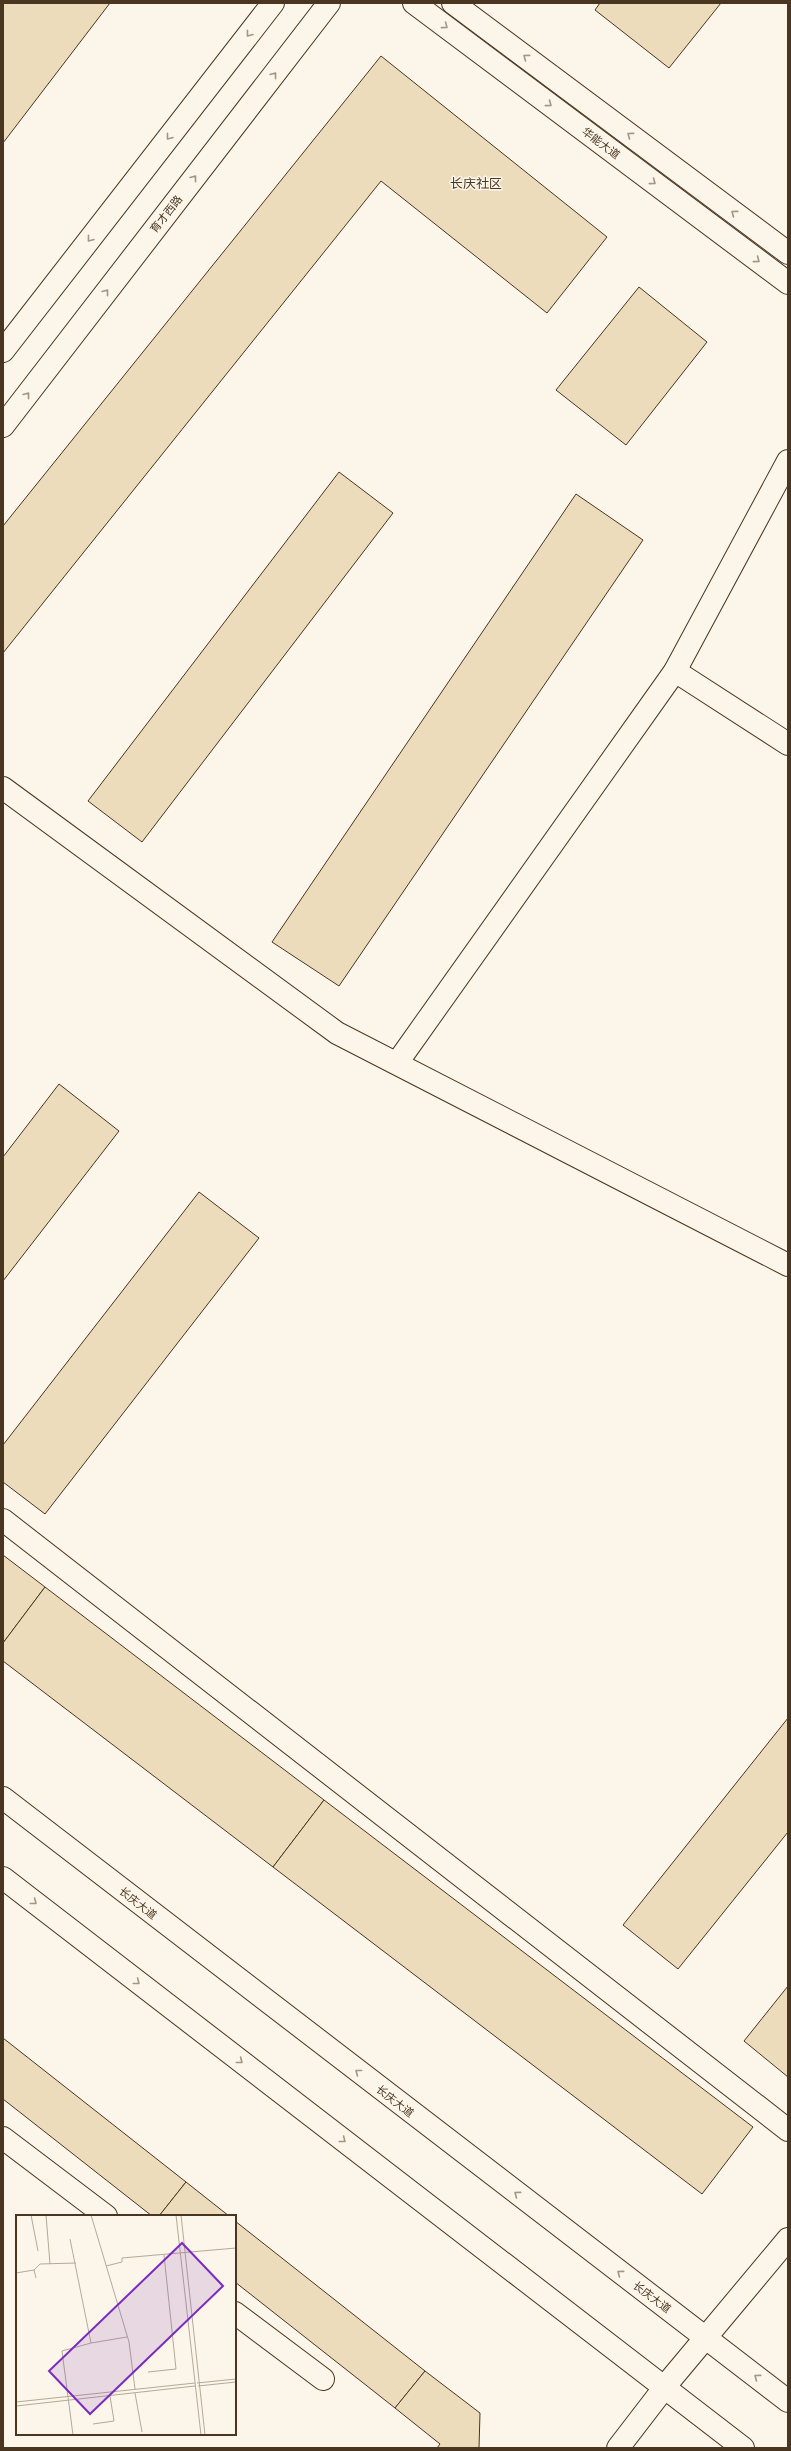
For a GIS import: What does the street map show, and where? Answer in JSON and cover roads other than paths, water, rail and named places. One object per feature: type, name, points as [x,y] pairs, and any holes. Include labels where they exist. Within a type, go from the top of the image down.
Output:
[{"type":"street","points":[[3,351],[273,3]]},
{"type":"street","name":"育才西路","points":[[3,426],[330,3]]},
{"type":"street","name":"华能大道","points":[[414,3],[788,283]]},
{"type":"street","points":[[453,3],[788,253]]},
{"type":"street","points":[[397,1063],[675,671],[788,461]]},
{"type":"street","points":[[675,671],[788,744]]},
{"type":"street","points":[[3,788],[337,1033],[788,1265]]},
{"type":"street","points":[[3,1520],[788,2130]]},
{"type":"street","name":"长庆大道","points":[[3,1798],[788,2401]]},
{"type":"street","points":[[3,1878],[744,2448]]},
{"type":"street","points":[[3,2138],[105,2215]]},
{"type":"street","points":[[618,2448],[788,2239]]},
{"type":"street","points":[[236,2314],[323,2379]]},
{"type":"district","name":"长庆社区","points":[[476,183]]}]
